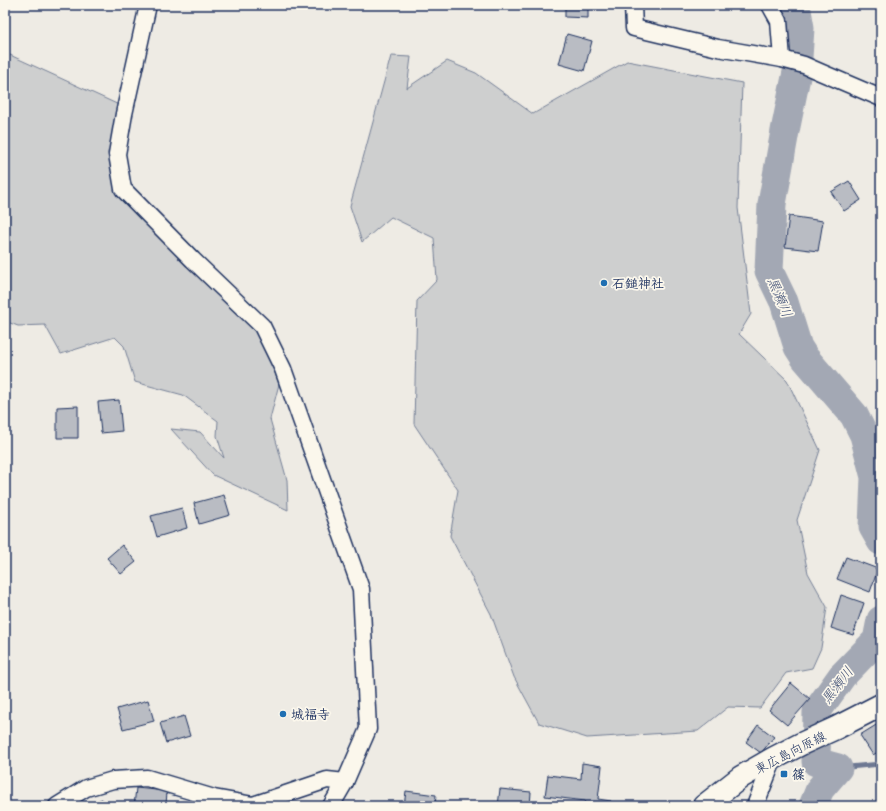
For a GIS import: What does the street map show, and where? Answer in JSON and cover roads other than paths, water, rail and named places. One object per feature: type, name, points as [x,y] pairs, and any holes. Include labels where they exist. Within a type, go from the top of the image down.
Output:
[{"type":"main road","name":"東広島向原線","points":[[704,806],[741,777],[774,758],[881,705]]},
{"type":"street","points":[[148,5],[124,114],[117,154],[122,189],[262,326],[284,368],[361,589],[368,729],[345,782],[331,806]]},
{"type":"street","points":[[633,5],[634,28],[718,48],[792,62],[881,98]]},
{"type":"street","points":[[770,5],[779,21],[792,62]]},
{"type":"street","points":[[755,806],[774,758]]},
{"type":"street","points":[[57,806],[86,788],[113,780],[147,778],[214,798],[253,805],[328,780],[345,782]]},
{"type":"waterway","name":"黒瀬川","points":[[796,5],[800,28],[797,72],[772,204],[769,271],[784,302],[798,347],[805,358],[854,415],[864,435],[875,477],[873,527],[881,541]]},
{"type":"waterway","name":"黒瀬川","points":[[813,806],[820,789],[838,768],[816,762],[817,711],[842,676],[877,640],[881,620]]},
{"type":"waterway","points":[[838,768],[881,764]]},
{"type":"place","name":"石鎚神社","points":[[604,283]]},
{"type":"place","name":"城福寺","points":[[283,714]]},
{"type":"place","name":"篠","points":[[784,774]]}]
